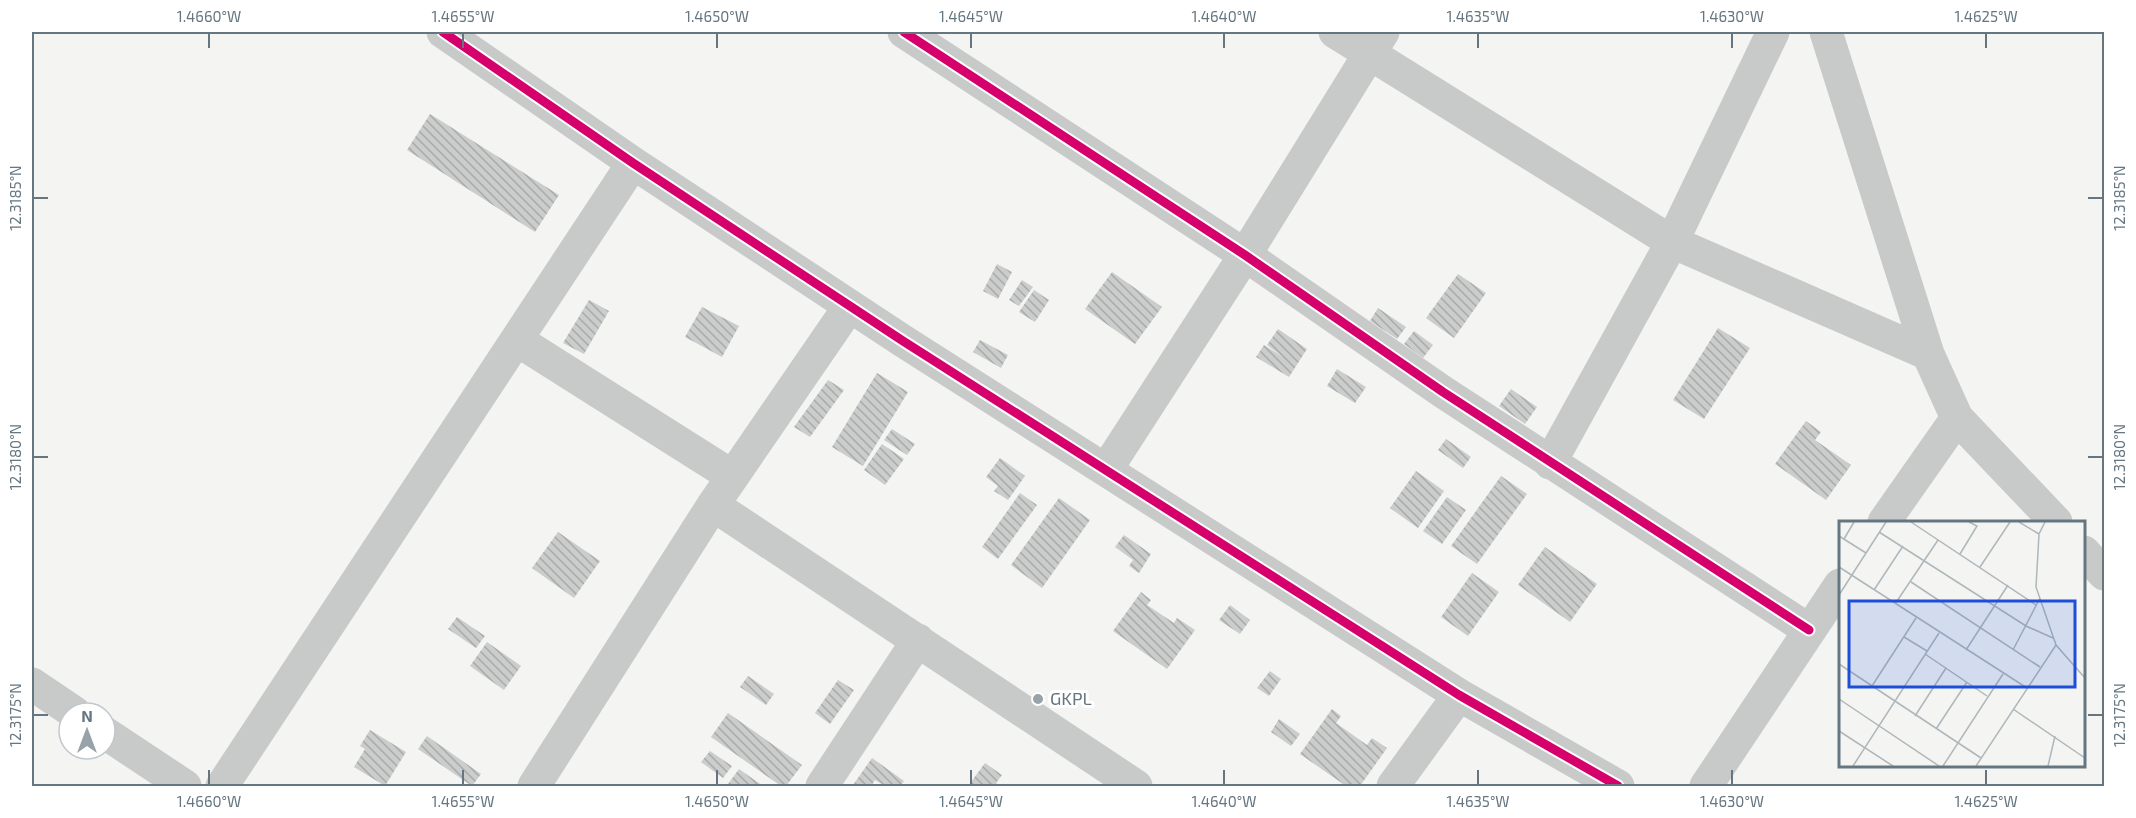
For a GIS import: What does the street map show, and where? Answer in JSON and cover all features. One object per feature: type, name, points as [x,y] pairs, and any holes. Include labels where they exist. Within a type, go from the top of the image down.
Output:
[{"type":"street","points":[[443,32],[633,163],[849,307],[1459,695],[1618,786]]},
{"type":"street","points":[[904,32],[1245,255],[1550,463],[1809,630]]},
{"type":"street","points":[[1335,32],[1375,42],[1672,242],[1928,354]]},
{"type":"street","points":[[1826,32],[1928,354],[1957,418],[2055,521]]},
{"type":"street","points":[[1550,463],[1672,242],[1765,34]]},
{"type":"street","points":[[1106,470],[1245,255],[1375,42]]},
{"type":"street","points":[[222,786],[633,163]]},
{"type":"street","points":[[534,786],[713,504],[849,307]]},
{"type":"street","points":[[517,340],[732,476]]},
{"type":"street","points":[[1885,521],[1957,418]]},
{"type":"street","points":[[713,504],[918,640],[1116,781]]},
{"type":"street","points":[[2085,553],[2104,574]]},
{"type":"street","points":[[1706,786],[1839,586]]},
{"type":"street","points":[[822,786],[918,640]]},
{"type":"street","points":[[32,684],[57,701]]},
{"type":"street","points":[[1393,786],[1459,695]]},
{"type":"street","points":[[117,741],[185,786]]},
{"type":"building","points":[[430,114],[559,195],[535,232],[407,150]]},
{"type":"building","points":[[997,264],[1012,272],[998,299],[983,291]]},
{"type":"building","points":[[1112,272],[1162,307],[1135,344],[1085,309]]},
{"type":"building","points":[[1458,274],[1486,293],[1454,338],[1426,318]]},
{"type":"building","points":[[1022,280],[1033,287],[1019,306],[1009,300]]},
{"type":"building","points":[[1034,290],[1049,300],[1035,322],[1019,312]]},
{"type":"building","points":[[589,300],[609,311],[584,354],[563,343]]},
{"type":"building","points":[[702,307],[739,326],[722,357],[685,337]]},
{"type":"building","points":[[1378,308],[1406,327],[1397,339],[1370,321]]},
{"type":"building","points":[[1718,328],[1750,348],[1704,419],[1673,400]]},
{"type":"building","points":[[1278,329],[1307,349],[1289,377],[1256,357],[1264,345],[1283,357],[1267,345]]},
{"type":"building","points":[[1414,331],[1433,345],[1423,358],[1404,344]]},
{"type":"building","points":[[980,340],[1008,355],[1001,368],[973,352]]},
{"type":"building","points":[[1337,369],[1366,387],[1355,403],[1327,386]]},
{"type":"building","points":[[877,373],[908,392],[863,466],[832,447]]},
{"type":"building","points":[[828,380],[844,390],[810,437],[794,427]]},
{"type":"building","points":[[1511,389],[1537,407],[1525,424],[1499,406]]},
{"type":"building","points":[[1806,421],[1821,432],[1815,440],[1851,465],[1826,500],[1775,464]]},
{"type":"building","points":[[892,429],[915,444],[907,455],[884,440]]},
{"type":"building","points":[[1446,439],[1471,457],[1463,468],[1438,450]]},
{"type":"building","points":[[882,444],[904,459],[885,485],[864,470]]},
{"type":"building","points":[[1000,458],[1025,476],[1008,500],[994,491],[998,486],[986,477]]},
{"type":"building","points":[[1416,471],[1444,491],[1418,528],[1390,508]]},
{"type":"building","points":[[1501,476],[1527,494],[1477,564],[1451,546]]},
{"type":"building","points":[[1020,493],[1037,505],[998,559],[982,547]]},
{"type":"building","points":[[1447,497],[1466,510],[1442,544],[1423,531]]},
{"type":"building","points":[[1059,498],[1090,520],[1042,588],[1011,565]]},
{"type":"building","points":[[558,532],[600,561],[574,598],[532,568]]},
{"type":"building","points":[[1124,535],[1151,554],[1139,573],[1129,566],[1133,560],[1115,547]]},
{"type":"building","points":[[1545,547],[1597,584],[1570,622],[1518,585]]},
{"type":"building","points":[[1472,573],[1499,592],[1468,636],[1441,617]]},
{"type":"building","points":[[1141,592],[1151,600],[1147,605],[1174,623],[1177,618],[1195,630],[1167,669],[1113,631]]},
{"type":"building","points":[[1230,605],[1250,620],[1240,634],[1219,620]]},
{"type":"building","points":[[457,617],[485,636],[476,648],[448,629]]},
{"type":"building","points":[[487,642],[521,666],[504,690],[470,666]]},
{"type":"building","points":[[1270,671],[1281,679],[1269,696],[1257,688]]},
{"type":"building","points":[[748,676],[774,694],[766,705],[740,687]]},
{"type":"building","points":[[838,680],[854,690],[830,724],[815,713]]},
{"type":"building","points":[[1332,709],[1341,716],[1336,723],[1367,745],[1372,738],[1387,748],[1360,786],[1346,786],[1300,754]]},
{"type":"building","points":[[728,713],[802,765],[786,786],[781,786],[711,737]]},
{"type":"building","points":[[1279,719],[1300,734],[1291,746],[1271,732]]},
{"type":"building","points":[[370,730],[406,752],[385,786],[354,767],[365,749],[360,746]]},
{"type":"building","points":[[427,736],[481,774],[472,786],[418,749]]},
{"type":"building","points":[[710,751],[732,766],[723,778],[701,762]]},
{"type":"building","points":[[872,758],[904,781],[900,786],[885,786],[875,780],[871,786],[853,785]]},
{"type":"building","points":[[985,763],[1002,775],[996,783],[1000,786],[968,786]]},
{"type":"building","points":[[739,769],[763,786],[731,786],[728,784]]},
{"type":"cycle path","points":[[443,32],[633,163],[903,341],[1459,695],[1618,786]]},
{"type":"cycle path","points":[[904,32],[1245,255],[1443,392],[1809,630]]},
{"type":"place","name":"GKPL","points":[[1038,699]]}]
